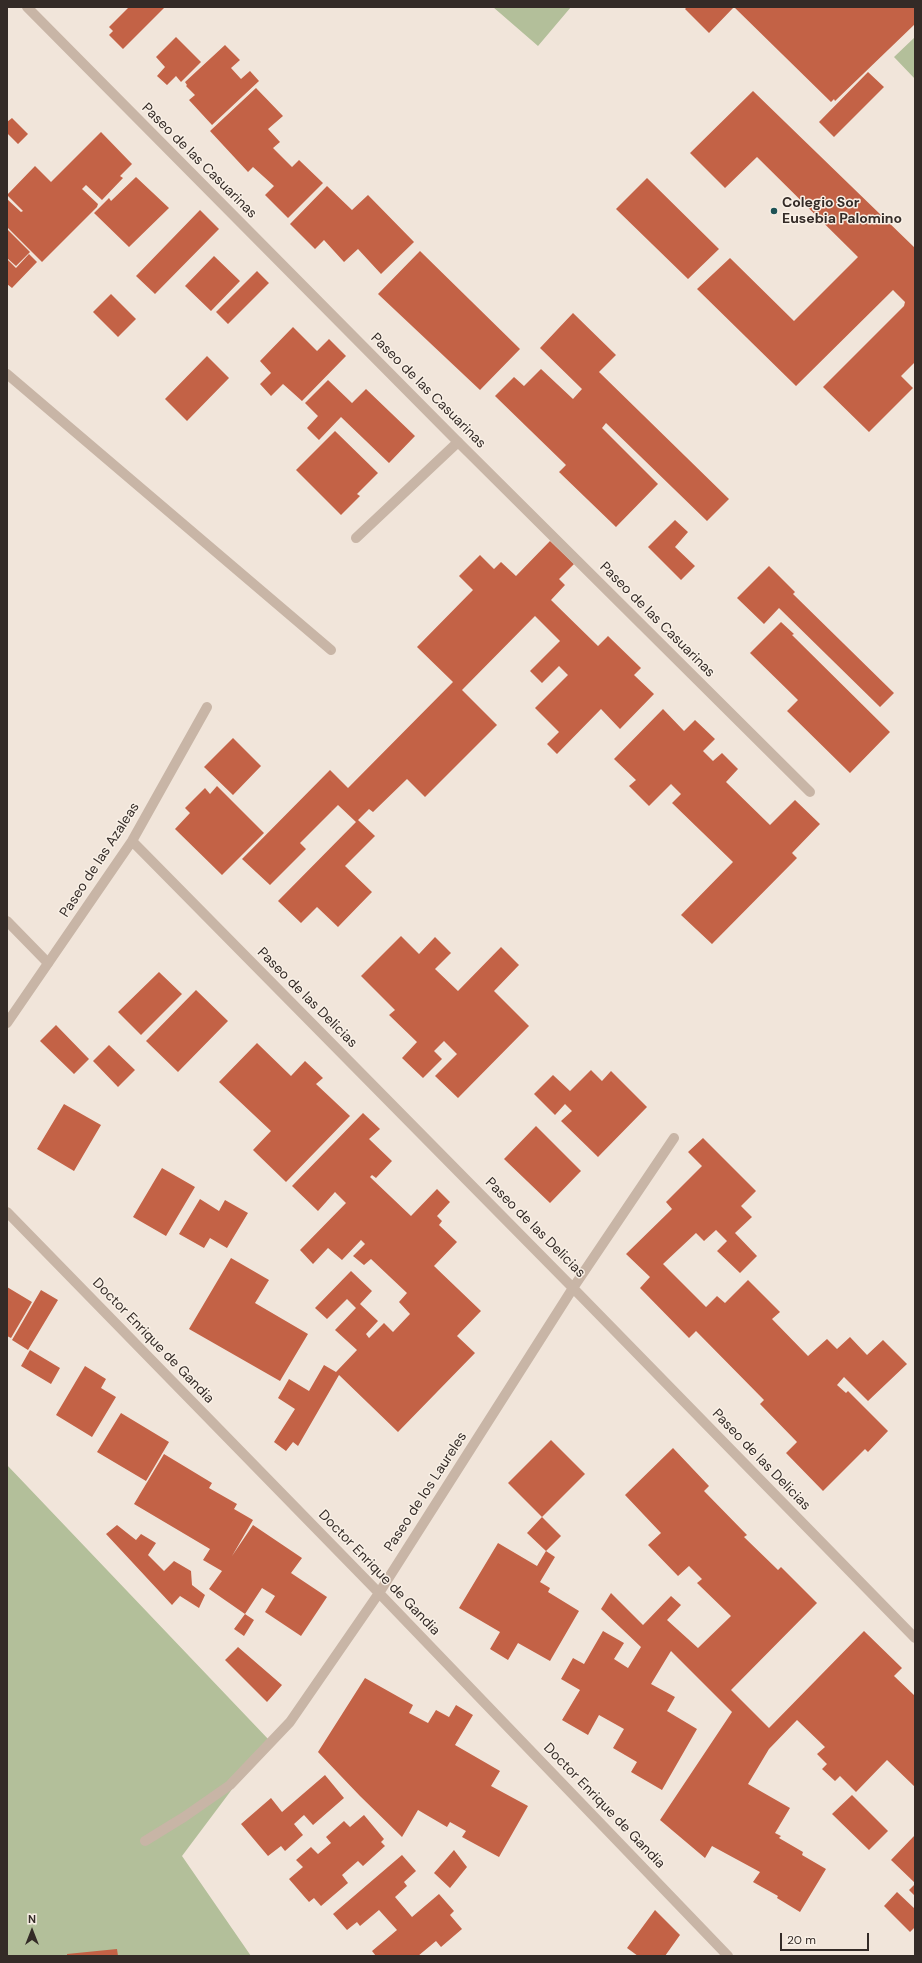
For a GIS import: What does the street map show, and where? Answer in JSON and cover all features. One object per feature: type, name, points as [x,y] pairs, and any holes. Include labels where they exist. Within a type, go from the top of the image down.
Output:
[{"type":"street","name":"Paseo de las Casuarinas","points":[[27,7],[458,442],[810,792]]},
{"type":"street","points":[[7,374],[331,650]]},
{"type":"street","points":[[356,538],[458,442]]},
{"type":"street","name":"Paseo de las Azaleas","points":[[7,1023],[132,841],[207,707]]},
{"type":"street","name":"Paseo de las Delicias","points":[[132,841],[573,1288],[915,1638]]},
{"type":"street","points":[[7,922],[48,964]]},
{"type":"street","name":"Paseo de los Laureles","points":[[145,1841],[184,1817],[230,1785],[290,1722],[379,1592],[573,1288],[674,1138]]},
{"type":"street","name":"Doctor Enrique de Gandia","points":[[7,1212],[379,1592],[728,1956]]},
{"type":"green space","points":[[493,7],[571,7],[538,46]]},
{"type":"green space","points":[[915,37],[915,79],[894,57]]},
{"type":"green space","points":[[7,1465],[269,1740],[182,1856],[251,1956],[7,1956]]},
{"type":"building","points":[[129,7],[165,7],[123,49],[109,35],[113,31],[109,27]]},
{"type":"building","points":[[687,7],[734,7],[709,33],[685,9]]},
{"type":"building","points":[[734,7],[915,7],[915,24],[835,101],[834,99],[831,102]]},
{"type":"building","points":[[176,37],[201,62],[181,82],[176,76],[167,85],[157,76],[165,67],[156,57]]},
{"type":"building","points":[[225,45],[240,60],[231,68],[241,79],[250,71],[259,81],[212,125],[189,100],[195,95],[186,86],[187,85],[185,82]]},
{"type":"building","points":[[868,72],[884,87],[834,137],[819,122]]},
{"type":"building","points":[[256,88],[283,116],[268,129],[280,142],[273,148],[292,167],[299,160],[323,183],[288,218],[265,195],[274,186],[253,167],[248,172],[210,131]]},
{"type":"building","points":[[753,91],[915,248],[915,362],[901,376],[913,388],[869,432],[823,387],[904,306],[905,302],[893,290],[796,386],[697,289],[730,258],[794,321],[858,257],[757,157],[725,188],[690,153]]},
{"type":"building","points":[[12,118],[28,134],[18,144],[7,133],[7,122]]},
{"type":"building","points":[[101,132],[132,164],[120,176],[123,178],[102,200],[86,185],[82,189],[98,204],[97,207],[42,262],[7,227],[7,199],[21,212],[23,211],[7,195],[35,166],[51,182]]},
{"type":"building","points":[[136,177],[169,208],[129,247],[94,213],[109,198],[111,201]]},
{"type":"building","points":[[647,178],[719,249],[688,279],[616,209]]},
{"type":"building","points":[[327,186],[352,210],[368,195],[414,242],[381,274],[358,249],[344,262],[324,240],[315,249],[290,224]]},
{"type":"building","points":[[200,210],[219,229],[155,294],[136,276]]},
{"type":"building","points":[[7,229],[30,252],[16,266],[7,258]]},
{"type":"building","points":[[420,251],[520,349],[480,390],[378,294]]},
{"type":"building","points":[[29,254],[37,262],[12,288],[7,284],[7,259],[16,268]]},
{"type":"building","points":[[214,256],[240,281],[211,311],[185,286]]},
{"type":"building","points":[[257,271],[269,283],[228,324],[216,312]]},
{"type":"building","points":[[111,294],[136,319],[118,337],[93,312]]},
{"type":"building","points":[[573,313],[616,355],[599,372],[729,499],[707,521],[606,423],[602,428],[658,484],[616,527],[559,472],[566,465],[495,396],[514,377],[524,386],[541,369],[573,399],[582,389],[540,348]]},
{"type":"building","points":[[293,327],[317,351],[329,339],[346,356],[302,401],[283,384],[271,396],[260,384],[271,373],[260,361]]},
{"type":"building","points":[[207,356],[229,378],[187,421],[165,399]]},
{"type":"building","points":[[328,380],[352,403],[366,389],[415,436],[389,463],[341,417],[319,440],[307,428],[318,416],[305,403]]},
{"type":"building","points":[[335,431],[378,473],[357,494],[360,496],[341,515],[296,470]]},
{"type":"building","points":[[675,520],[688,532],[675,547],[695,566],[681,580],[648,547]]},
{"type":"building","points":[[550,541],[574,564],[559,579],[565,585],[551,600],[598,646],[608,636],[641,668],[634,675],[654,694],[620,729],[601,709],[557,754],[547,744],[559,732],[535,708],[568,675],[559,666],[542,683],[530,671],[560,641],[535,616],[462,690],[497,725],[425,797],[407,779],[373,812],[369,809],[358,820],[375,836],[345,866],[372,892],[338,927],[317,907],[301,923],[278,901],[356,822],[338,805],[300,843],[306,849],[270,885],[242,859],[330,770],[348,788],[453,682],[417,647],[473,590],[459,576],[480,555],[494,569],[501,562],[516,576]]},
{"type":"building","points":[[769,566],[795,592],[793,594],[894,693],[880,707],[779,608],[764,624],[737,598]]},
{"type":"building","points":[[781,622],[794,634],[792,635],[890,732],[850,773],[787,711],[798,700],[750,653]]},
{"type":"building","points":[[663,709],[684,731],[695,720],[715,739],[703,751],[713,761],[722,753],[738,769],[726,782],[770,825],[795,800],[820,824],[792,853],[797,858],[712,944],[681,915],[733,862],[672,803],[681,794],[671,784],[649,806],[629,786],[636,780],[614,759]]},
{"type":"building","points":[[233,738],[261,766],[233,795],[204,767]]},
{"type":"building","points":[[217,786],[264,833],[222,875],[175,829],[190,813],[185,808],[205,788],[210,794]]},
{"type":"building","points":[[401,936],[419,954],[435,937],[451,953],[435,969],[458,991],[501,947],[519,965],[494,991],[529,1026],[458,1098],[435,1076],[457,1054],[444,1041],[434,1051],[442,1059],[423,1078],[402,1058],[417,1042],[389,1015],[395,1010],[361,976]]},
{"type":"building","points":[[159,972],[182,994],[141,1035],[118,1012]]},
{"type":"building","points":[[196,990],[228,1021],[178,1072],[146,1041]]},
{"type":"building","points":[[56,1025],[89,1059],[74,1074],[40,1041]]},
{"type":"building","points":[[257,1043],[291,1076],[305,1061],[323,1078],[316,1084],[350,1116],[286,1182],[253,1150],[271,1131],[219,1082]]},
{"type":"building","points":[[109,1045],[135,1070],[118,1087],[93,1061]]},
{"type":"building","points":[[591,1070],[602,1081],[611,1071],[647,1107],[598,1157],[561,1121],[572,1111],[565,1104],[555,1115],[534,1094],[553,1075],[570,1091]]},
{"type":"building","points":[[64,1104],[101,1125],[74,1171],[37,1149]]},
{"type":"building","points":[[363,1113],[380,1129],[369,1139],[392,1161],[376,1178],[372,1175],[370,1177],[411,1216],[437,1189],[450,1202],[437,1216],[442,1221],[439,1225],[457,1242],[434,1266],[481,1311],[457,1336],[475,1353],[398,1432],[339,1375],[298,1446],[293,1442],[286,1451],[274,1442],[295,1409],[278,1398],[289,1379],[309,1391],[324,1365],[336,1372],[357,1350],[335,1330],[356,1308],[347,1299],[327,1319],[315,1308],[351,1271],[372,1291],[360,1304],[378,1321],[366,1334],[369,1338],[384,1323],[393,1332],[410,1314],[399,1302],[407,1293],[371,1259],[364,1265],[353,1256],[365,1244],[361,1240],[342,1260],[328,1248],[313,1264],[300,1250],[346,1203],[335,1192],[318,1211],[292,1186]]},
{"type":"building","points":[[536,1126],[581,1171],[550,1203],[504,1159]]},
{"type":"building","points":[[703,1138],[756,1191],[741,1206],[752,1217],[735,1233],[757,1256],[740,1273],[717,1251],[727,1241],[716,1230],[704,1241],[696,1233],[663,1264],[706,1307],[717,1296],[725,1303],[748,1280],[780,1312],[772,1319],[808,1356],[827,1339],[837,1349],[850,1337],[867,1355],[883,1340],[907,1364],[868,1401],[844,1377],[837,1385],[846,1393],[848,1391],[888,1431],[868,1452],[865,1449],[823,1491],[786,1453],[797,1442],[760,1404],[764,1400],[696,1331],[689,1338],[640,1288],[650,1277],[626,1254],[672,1209],[666,1202],[702,1166],[688,1152]]},
{"type":"building","points":[[162,1168],[195,1187],[166,1236],[133,1217]]},
{"type":"building","points":[[200,1199],[219,1211],[225,1200],[248,1213],[227,1248],[210,1238],[204,1248],[179,1234]]},
{"type":"building","points":[[231,1258],[269,1280],[255,1303],[308,1334],[280,1381],[189,1329]]},
{"type":"building","points":[[7,1287],[32,1302],[11,1338],[7,1336]]},
{"type":"building","points":[[41,1290],[58,1300],[28,1350],[12,1340]]},
{"type":"building","points":[[30,1350],[60,1368],[51,1384],[21,1366]]},
{"type":"building","points":[[85,1366],[106,1379],[101,1388],[116,1397],[92,1437],[56,1415]]},
{"type":"building","points":[[121,1413],[169,1442],[146,1481],[97,1452]]},
{"type":"building","points":[[551,1440],[585,1474],[542,1517],[508,1483]]},
{"type":"building","points":[[673,1448],[709,1486],[704,1491],[747,1535],[744,1537],[778,1570],[781,1567],[817,1603],[731,1690],[769,1728],[864,1631],[902,1668],[894,1676],[915,1696],[915,1787],[887,1760],[856,1792],[840,1776],[835,1781],[822,1769],[827,1764],[817,1754],[825,1747],[797,1720],[769,1749],[748,1784],[790,1808],[775,1833],[781,1836],[779,1838],[803,1852],[802,1855],[826,1869],[800,1912],[777,1898],[778,1896],[753,1882],[760,1872],[712,1846],[705,1858],[660,1820],[732,1712],[671,1651],[651,1684],[675,1697],[667,1711],[697,1729],[662,1790],[631,1772],[637,1762],[613,1748],[624,1729],[599,1715],[588,1735],[562,1720],[580,1690],[561,1679],[573,1658],[584,1664],[603,1631],[624,1643],[614,1659],[628,1668],[641,1647],[601,1609],[611,1593],[643,1625],[671,1596],[681,1605],[667,1620],[698,1648],[731,1616],[697,1583],[702,1579],[689,1566],[678,1576],[648,1545],[661,1533],[625,1495]]},
{"type":"building","points":[[164,1454],[212,1483],[209,1488],[237,1504],[234,1509],[253,1520],[232,1556],[253,1525],[302,1558],[291,1573],[327,1597],[301,1636],[265,1612],[275,1596],[262,1588],[245,1614],[209,1589],[222,1571],[203,1560],[210,1549],[134,1504]]},
{"type":"building","points":[[542,1517],[561,1536],[546,1551],[527,1533]]},
{"type":"building","points":[[117,1525],[136,1540],[141,1534],[156,1543],[148,1555],[164,1571],[174,1561],[191,1571],[192,1585],[205,1595],[199,1608],[180,1596],[172,1605],[106,1534]]},
{"type":"building","points":[[498,1543],[537,1566],[546,1551],[555,1557],[540,1582],[550,1588],[548,1592],[579,1611],[550,1661],[518,1643],[508,1660],[490,1649],[500,1632],[459,1608]]},
{"type":"building","points":[[245,1614],[254,1620],[244,1636],[234,1629]]},
{"type":"building","points":[[238,1647],[282,1685],[267,1702],[225,1660]]},
{"type":"building","points":[[365,1678],[413,1705],[409,1713],[428,1723],[436,1710],[449,1717],[456,1705],[473,1715],[455,1745],[500,1771],[491,1786],[528,1806],[499,1857],[462,1837],[466,1831],[450,1822],[447,1827],[418,1810],[402,1837],[318,1752]]},
{"type":"building","points":[[325,1775],[344,1798],[313,1825],[304,1815],[294,1824],[303,1835],[285,1851],[281,1846],[268,1856],[241,1824],[271,1798],[282,1812]]},
{"type":"building","points":[[852,1795],[888,1831],[869,1850],[832,1814]]},
{"type":"building","points":[[364,1815],[384,1839],[381,1842],[385,1846],[363,1866],[358,1861],[342,1875],[348,1883],[321,1906],[314,1898],[309,1902],[289,1879],[303,1867],[296,1860],[311,1847],[318,1854],[331,1843],[326,1837],[344,1821],[350,1827]]},
{"type":"building","points":[[915,1835],[915,1883],[891,1860]]},
{"type":"building","points":[[454,1850],[467,1867],[450,1888],[434,1873]]},
{"type":"building","points":[[402,1855],[416,1871],[404,1882],[407,1886],[395,1897],[412,1917],[439,1894],[454,1911],[450,1915],[462,1929],[441,1947],[436,1941],[418,1956],[376,1956],[372,1951],[397,1930],[379,1910],[360,1926],[357,1922],[347,1930],[333,1914]]},
{"type":"building","points":[[915,1884],[915,1896],[909,1890]]},
{"type":"building","points":[[897,1892],[915,1909],[915,1927],[910,1932],[884,1906]]},
{"type":"building","points":[[655,1910],[680,1935],[665,1956],[638,1956],[627,1948]]},
{"type":"building","points":[[117,1949],[118,1956],[67,1956],[67,1954]]},
{"type":"place","name":"Colegio Sor Eusebia Palomino","points":[[774,211]]}]
